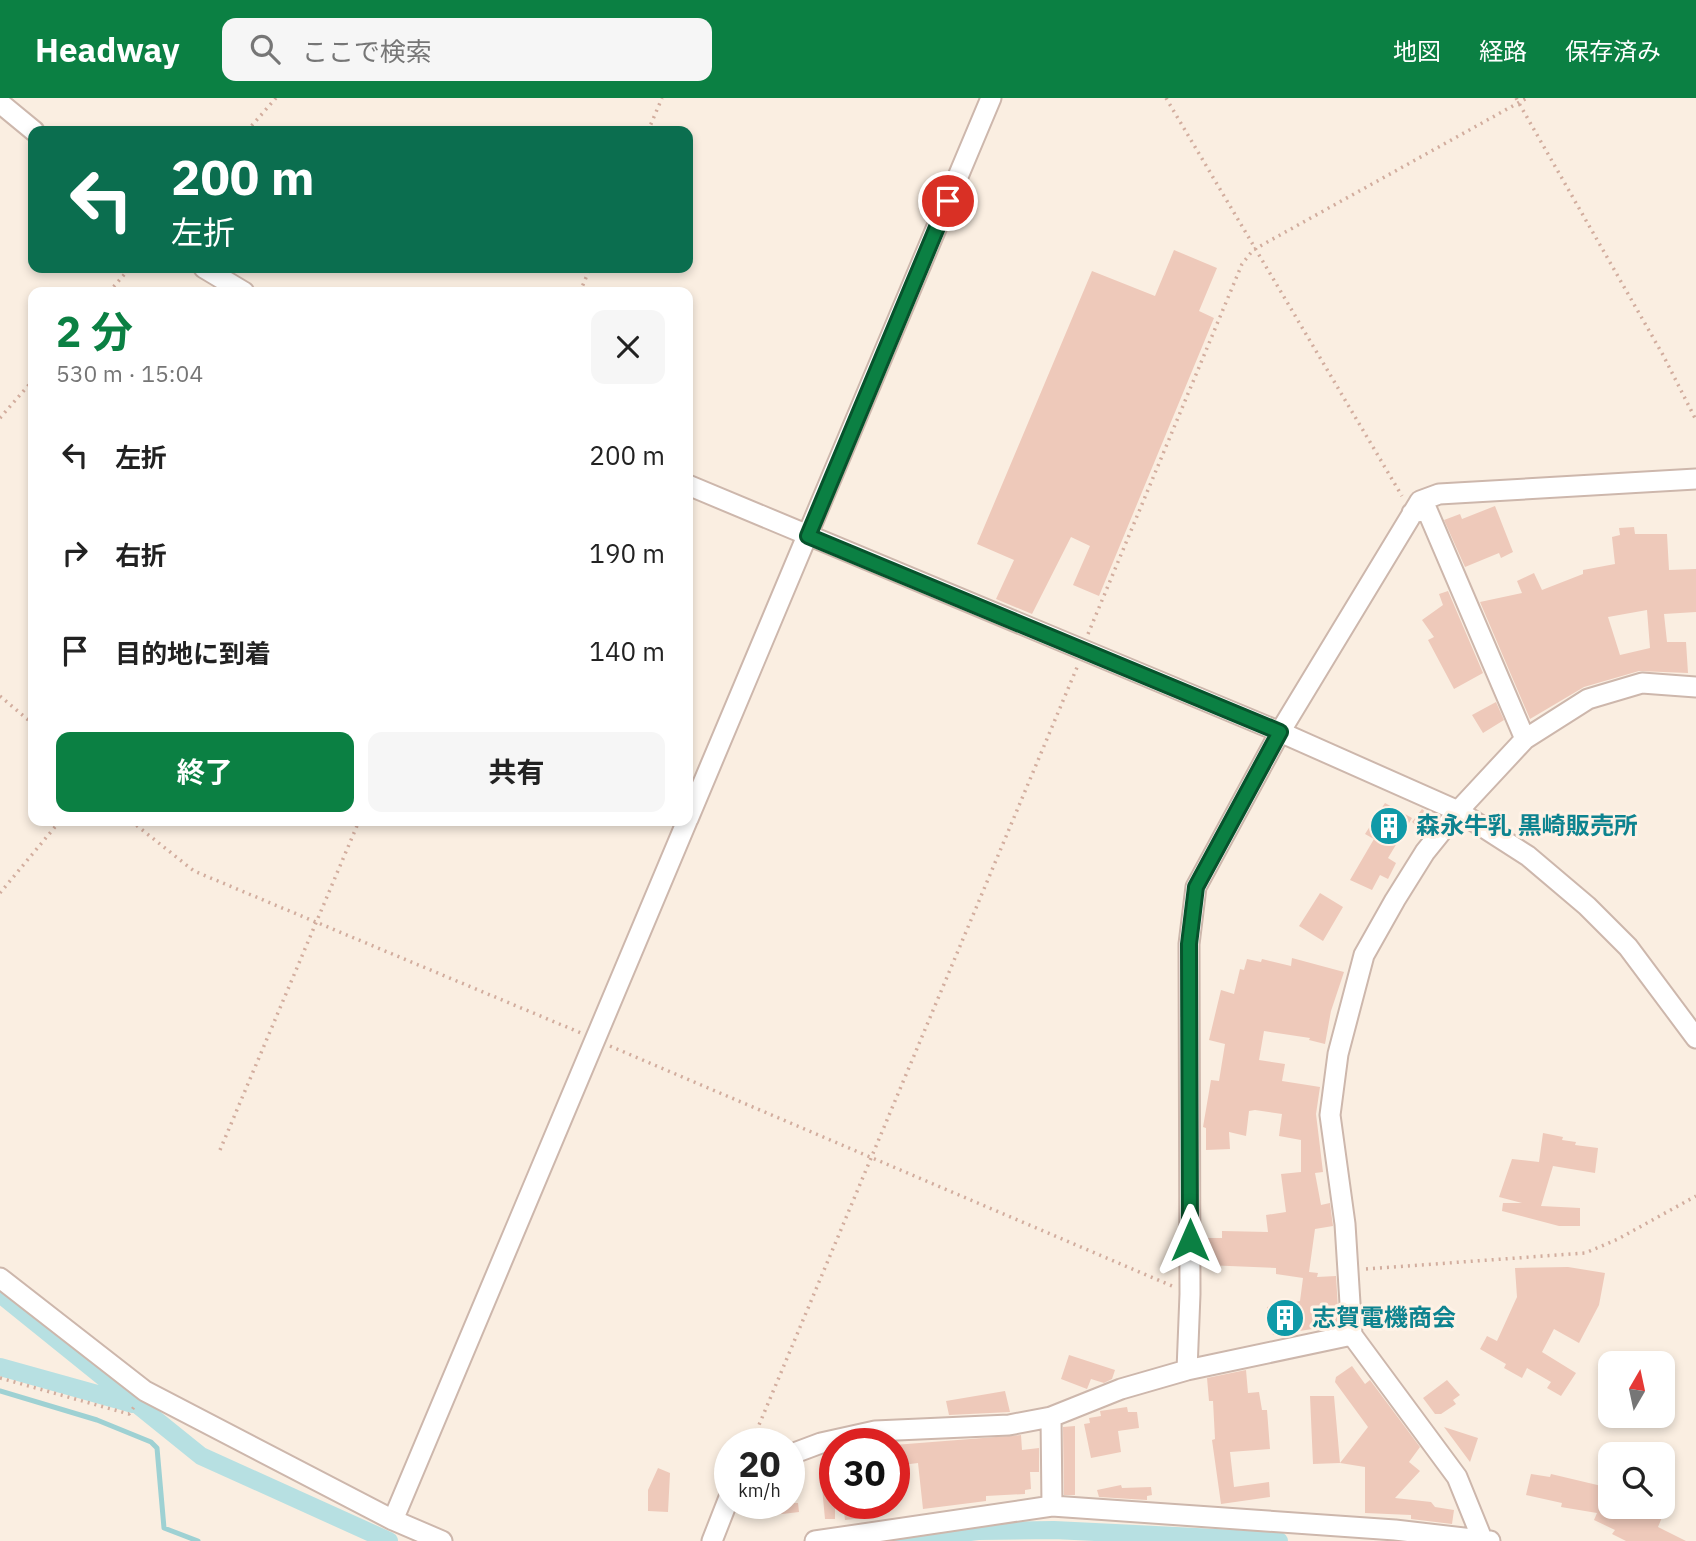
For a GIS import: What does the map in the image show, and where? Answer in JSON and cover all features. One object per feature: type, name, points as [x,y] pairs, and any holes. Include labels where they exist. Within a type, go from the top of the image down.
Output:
[{"type":"street","points":[[693,806],[991,98]]},
{"type":"street","points":[[0,103],[28,126]]},
{"type":"street","points":[[212,273],[236,287]]},
{"type":"street","points":[[1187,1370],[1191,1294],[1189,944],[1196,887],[1280,732],[1420,501],[1439,494],[1696,479]]},
{"type":"street","points":[[693,487],[1280,732],[1458,811],[1528,856],[1587,906],[1628,947],[1696,1038]]},
{"type":"street","points":[[1412,513],[1427,510],[1525,739]]},
{"type":"street","points":[[1483,1541],[1457,1477],[1352,1335],[1349,1271],[1330,1115],[1338,1054],[1364,955],[1425,852],[1458,811],[1525,739],[1588,699],[1642,683],[1696,687]]},
{"type":"street","points":[[393,1520],[684,826]]},
{"type":"street","points":[[0,1278],[145,1391],[393,1520],[442,1541]]},
{"type":"street","points":[[805,1449],[876,1431],[1009,1425],[1051,1417],[1121,1389],[1187,1370],[1352,1335]]},
{"type":"street","points":[[1051,1417],[1052,1506]]},
{"type":"street","points":[[815,1541],[1052,1506],[1490,1541]]},
{"type":"street","points":[[712,1541],[721,1519]]},
{"type":"path","points":[[251,126],[276,98]]},
{"type":"path","points":[[650,126],[662,98]]},
{"type":"path","points":[[1166,98],[1253,250],[1412,513]]},
{"type":"path","points":[[1516,98],[1663,355],[1696,420]]},
{"type":"path","points":[[758,1428],[1084,650],[1089,627],[1242,264],[1253,250],[1527,98]]},
{"type":"path","points":[[113,287],[126,273]]},
{"type":"path","points":[[0,418],[28,386]]},
{"type":"path","points":[[0,696],[28,720]]},
{"type":"path","points":[[0,893],[56,826]]},
{"type":"path","points":[[137,826],[194,871],[594,1038],[1191,1294]]},
{"type":"path","points":[[220,1150],[357,826]]},
{"type":"path","points":[[1349,1271],[1585,1253],[1618,1239],[1696,1196]]},
{"type":"path","points":[[0,1378],[129,1414],[132,1409]]},
{"type":"building","points":[[1174,250],[1217,268],[1199,311],[1214,318],[1099,596],[1073,585],[1090,546],[1071,537],[1032,614],[996,599],[1014,560],[977,544],[1092,271],[1155,296]]},
{"type":"building","points":[[1495,506],[1513,552],[1501,558],[1499,553],[1465,567],[1444,520],[1460,514],[1462,519]]},
{"type":"building","points":[[1634,527],[1635,534],[1667,534],[1669,570],[1696,569],[1696,612],[1664,614],[1667,642],[1686,642],[1688,673],[1639,671],[1584,687],[1530,719],[1480,602],[1522,593],[1517,581],[1534,573],[1542,590],[1583,574],[1583,570],[1615,564],[1612,537],[1620,535],[1619,528]],"holes":[[[1647,610],[1650,648],[1620,655],[1608,617]]]},
{"type":"building","points":[[1448,591],[1483,673],[1454,689],[1428,640],[1434,637],[1422,620],[1443,605],[1439,594]]},
{"type":"building","points":[[1496,702],[1504,720],[1483,733],[1472,715]]},
{"type":"building","points":[[1385,803],[1412,818],[1388,858],[1396,863],[1388,879],[1380,875],[1372,890],[1350,880],[1374,839],[1365,834]]},
{"type":"building","points":[[1422,809],[1435,820],[1425,833],[1412,822]]},
{"type":"building","points":[[1320,893],[1343,907],[1323,941],[1299,926]]},
{"type":"building","points":[[1292,958],[1344,972],[1331,1011],[1325,1044],[1309,1040],[1310,1038],[1264,1031],[1259,1060],[1285,1064],[1282,1081],[1320,1087],[1316,1114],[1323,1172],[1315,1173],[1321,1205],[1330,1203],[1333,1226],[1315,1229],[1309,1272],[1318,1273],[1317,1277],[1336,1276],[1339,1325],[1273,1335],[1267,1307],[1300,1301],[1303,1278],[1276,1274],[1276,1268],[1205,1265],[1204,1238],[1222,1238],[1222,1231],[1268,1232],[1266,1215],[1286,1212],[1281,1174],[1301,1172],[1301,1140],[1279,1136],[1282,1114],[1255,1110],[1249,1111],[1246,1136],[1229,1132],[1230,1149],[1206,1150],[1206,1128],[1203,1127],[1211,1080],[1219,1081],[1225,1044],[1209,1040],[1221,990],[1234,994],[1240,969],[1244,970],[1247,959],[1261,962],[1262,959],[1291,966]]},
{"type":"building","points":[[1543,1133],[1563,1137],[1562,1140],[1576,1142],[1575,1145],[1598,1148],[1595,1173],[1553,1166],[1541,1206],[1580,1208],[1580,1226],[1559,1226],[1502,1211],[1503,1203],[1522,1203],[1499,1197],[1512,1159],[1539,1162]]},
{"type":"building","points":[[1568,1267],[1605,1273],[1599,1305],[1579,1343],[1554,1329],[1542,1352],[1576,1373],[1561,1396],[1547,1388],[1551,1382],[1527,1368],[1522,1378],[1504,1368],[1506,1364],[1480,1349],[1487,1336],[1497,1341],[1517,1297],[1515,1268]]},
{"type":"building","points":[[1069,1355],[1115,1370],[1112,1379],[1104,1383],[1091,1379],[1087,1389],[1061,1379]]},
{"type":"building","points":[[1352,1366],[1365,1384],[1370,1380],[1420,1447],[1409,1462],[1420,1471],[1395,1498],[1431,1502],[1435,1507],[1454,1510],[1452,1524],[1411,1519],[1411,1515],[1365,1513],[1365,1467],[1340,1463],[1368,1427],[1335,1382],[1336,1377]]},
{"type":"building","points":[[1246,1370],[1248,1393],[1259,1392],[1262,1410],[1267,1410],[1270,1449],[1230,1452],[1234,1487],[1269,1482],[1270,1497],[1221,1504],[1212,1440],[1215,1439],[1213,1401],[1209,1401],[1207,1378]]},
{"type":"building","points":[[1447,1380],[1460,1395],[1453,1400],[1456,1404],[1441,1414],[1435,1414],[1423,1398]]},
{"type":"building","points":[[1005,1391],[1010,1412],[949,1415],[946,1401]]},
{"type":"building","points":[[1310,1396],[1334,1396],[1340,1463],[1313,1464]]},
{"type":"building","points":[[1127,1407],[1128,1412],[1137,1412],[1139,1428],[1118,1431],[1121,1452],[1091,1458],[1084,1424],[1090,1423],[1089,1418],[1101,1416],[1100,1411]]},
{"type":"building","points":[[1075,1426],[1075,1495],[1064,1495],[1063,1427]]},
{"type":"building","points":[[1444,1427],[1478,1438],[1470,1462]]},
{"type":"building","points":[[1021,1435],[1022,1450],[1039,1448],[1039,1472],[1030,1472],[1031,1489],[1025,1490],[1025,1494],[986,1496],[986,1501],[923,1509],[918,1463],[910,1464],[910,1444]]},
{"type":"building","points":[[658,1468],[670,1473],[668,1512],[648,1511],[648,1490]]},
{"type":"building","points":[[1531,1474],[1550,1477],[1551,1474],[1598,1485],[1598,1519],[1661,1519],[1658,1527],[1686,1541],[1626,1541],[1612,1534],[1615,1530],[1594,1520],[1597,1513],[1561,1507],[1562,1503],[1526,1495]]},
{"type":"building","points":[[1121,1485],[1122,1488],[1151,1487],[1152,1495],[1147,1496],[1147,1500],[1099,1497],[1097,1490]]},
{"type":"waterway","points":[[0,1294],[201,1456],[389,1541]]},
{"type":"waterway","points":[[0,1367],[133,1404]]},
{"type":"waterway","points":[[0,1391],[97,1420],[151,1442],[157,1448],[164,1528],[198,1541]]},
{"type":"waterway","points":[[902,1541],[978,1531],[1054,1530],[1279,1541]]},
{"type":"place","name":"森永牛乳 黒崎販売所","points":[[1389,826]]},
{"type":"place","name":"志賀電機商会","points":[[1285,1318]]},
{"type":"route","points":[[948,201],[808,536],[1280,732],[1196,887],[1189,944],[1190,1240]]}]
